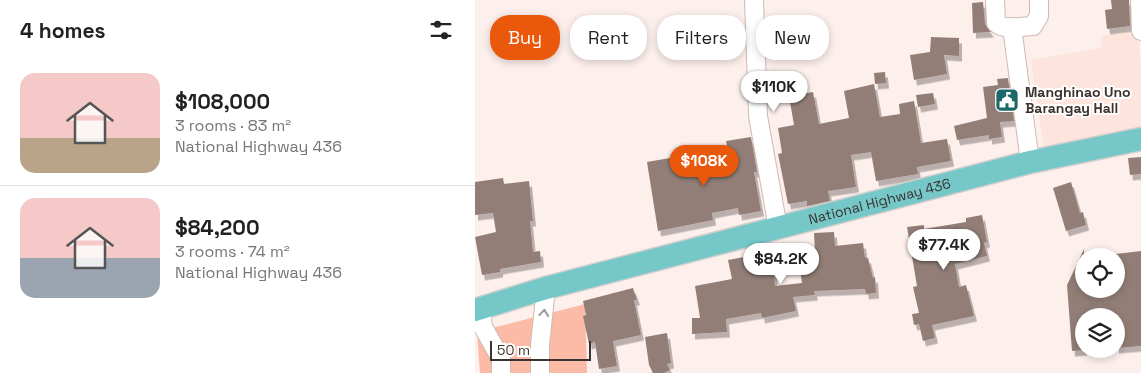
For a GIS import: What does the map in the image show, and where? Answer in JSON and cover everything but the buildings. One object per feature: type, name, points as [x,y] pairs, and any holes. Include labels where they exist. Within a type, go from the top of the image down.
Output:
[{"type":"main road","name":"National Highway 436","points":[[478,309],[546,288],[1030,162],[1141,139]]},
{"type":"street","points":[[754,0],[758,116],[778,228]]},
{"type":"street","points":[[995,0],[996,23],[999,26],[1012,27],[1033,26],[1039,16],[1039,0]]},
{"type":"street","points":[[1140,0],[1141,31]]},
{"type":"street","points":[[1012,27],[1030,162]]},
{"type":"street","points":[[540,373],[540,345],[546,288]]},
{"type":"street","points":[[478,309],[483,327],[501,359],[501,373]]},
{"type":"shaded area","points":[[1137,30],[1141,67],[1141,128],[1044,149],[1031,60],[1102,48],[1101,36]]},
{"type":"shaded area","points":[[585,304],[587,373],[480,373],[477,332]]},
{"type":"place","name":"Manghinao Uno Barangay Hall","points":[[1007,100]]}]
